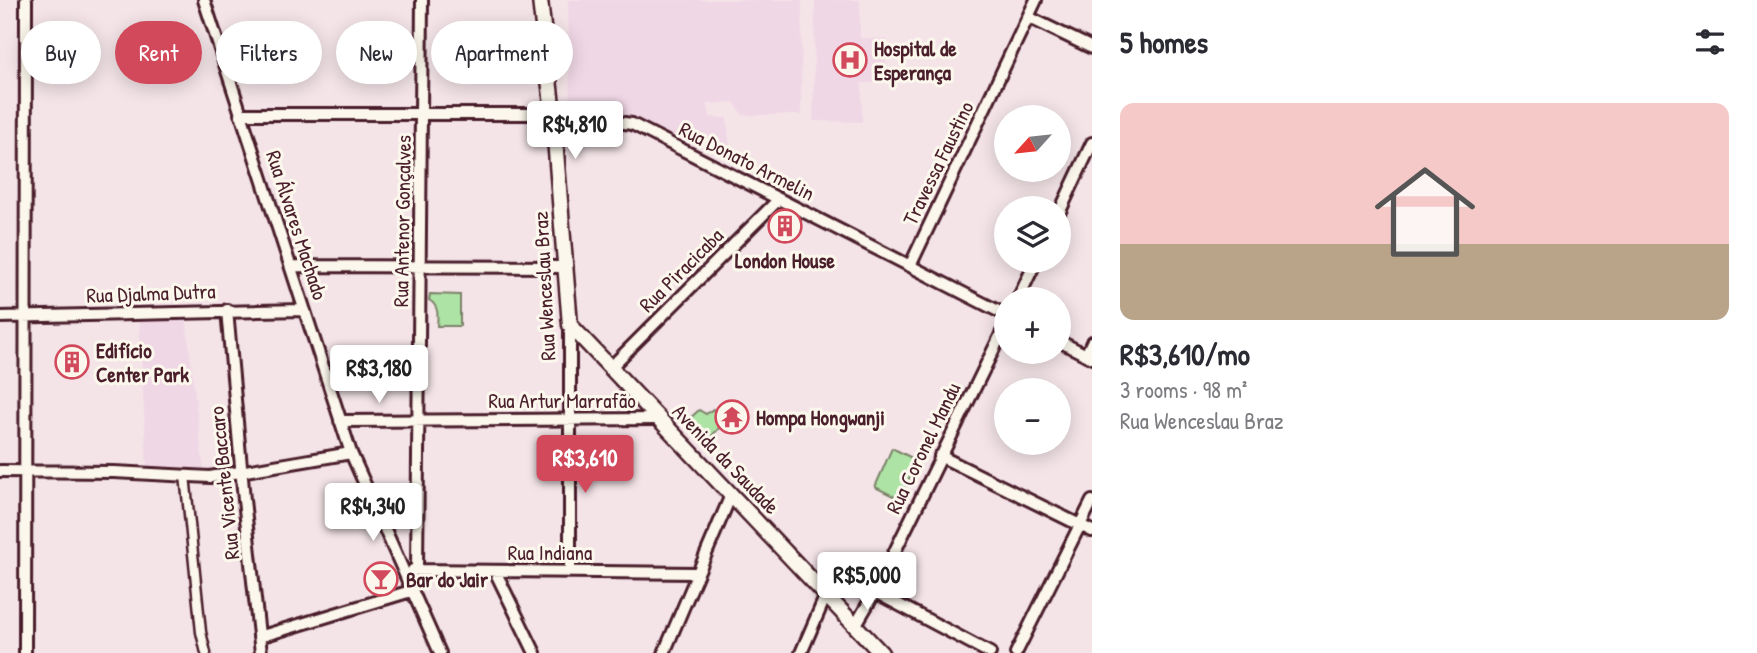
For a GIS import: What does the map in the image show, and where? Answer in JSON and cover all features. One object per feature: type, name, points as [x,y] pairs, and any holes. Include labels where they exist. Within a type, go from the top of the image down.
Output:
[{"type":"street","points":[[25,653],[26,0]]},
{"type":"street","name":"Rua Álvares Machado","points":[[204,0],[351,453],[440,653]]},
{"type":"street","name":"Rua Antenor Gonçalves","points":[[417,569],[422,0]]},
{"type":"street","name":"Rua Wenceslau Braz","points":[[540,0],[567,267],[570,325],[570,571]]},
{"type":"street","name":"Travessa Faustino","points":[[910,266],[1036,0]]},
{"type":"street","points":[[1028,17],[1092,48]]},
{"type":"street","name":"Rua Donato Armelin","points":[[240,114],[553,114],[632,124],[994,309]]},
{"type":"street","points":[[1067,196],[1092,143]]},
{"type":"street","name":"Rua Piracicaba","points":[[610,368],[779,199]]},
{"type":"street","points":[[291,266],[567,267]]},
{"type":"street","name":"Rua Vicente Baccaro","points":[[227,310],[261,653]]},
{"type":"street","name":"Rua Djalma Dutra","points":[[0,317],[303,310]]},
{"type":"street","name":"Avenida da Saudade","points":[[570,325],[881,653]]},
{"type":"street","points":[[1071,347],[1089,357],[1092,342]]},
{"type":"street","name":"Rua Coronel Mandu","points":[[855,626],[875,592],[994,348]]},
{"type":"street","name":"Rua Artur Marrafão","points":[[340,421],[658,419]]},
{"type":"street","points":[[0,471],[210,477],[351,453]]},
{"type":"street","points":[[940,456],[1092,531]]},
{"type":"street","points":[[185,475],[201,632],[206,653]]},
{"type":"street","points":[[663,653],[732,495]]},
{"type":"street","points":[[1016,653],[1092,501]]},
{"type":"street","name":"Rua Indiana","points":[[403,573],[417,569],[697,573]]},
{"type":"street","points":[[495,570],[535,653]]},
{"type":"street","points":[[259,637],[411,592]]},
{"type":"street","points":[[875,592],[990,653]]},
{"type":"street","points":[[801,653],[826,595]]},
{"type":"shaded area","points":[[568,0],[802,0],[801,115],[742,115],[734,102],[708,104],[710,117],[727,118],[730,148],[686,146],[645,122],[570,107],[570,84],[573,84],[573,21],[568,21]]},
{"type":"shaded area","name":"Hospital de Esperança","points":[[815,0],[860,0],[860,38],[887,39],[886,83],[862,83],[862,122],[813,121]]},
{"type":"shaded area","points":[[186,318],[204,472],[147,468],[139,320]]},
{"type":"green space","points":[[430,294],[460,295],[460,326],[437,326],[437,311],[429,300]]},
{"type":"green space","points":[[713,409],[722,425],[708,440],[688,420],[699,410],[706,414]]},
{"type":"green space","points":[[892,448],[918,461],[899,499],[875,487]]},
{"type":"place","name":"Hospital de Esperança","points":[[850,60]]},
{"type":"place","name":"London House","points":[[785,226]]},
{"type":"place","name":"Edifício Center Park","points":[[72,362]]},
{"type":"place","name":"Hompa Hongwanji","points":[[732,417]]},
{"type":"place","name":"Bar do Jair","points":[[381,579]]}]
